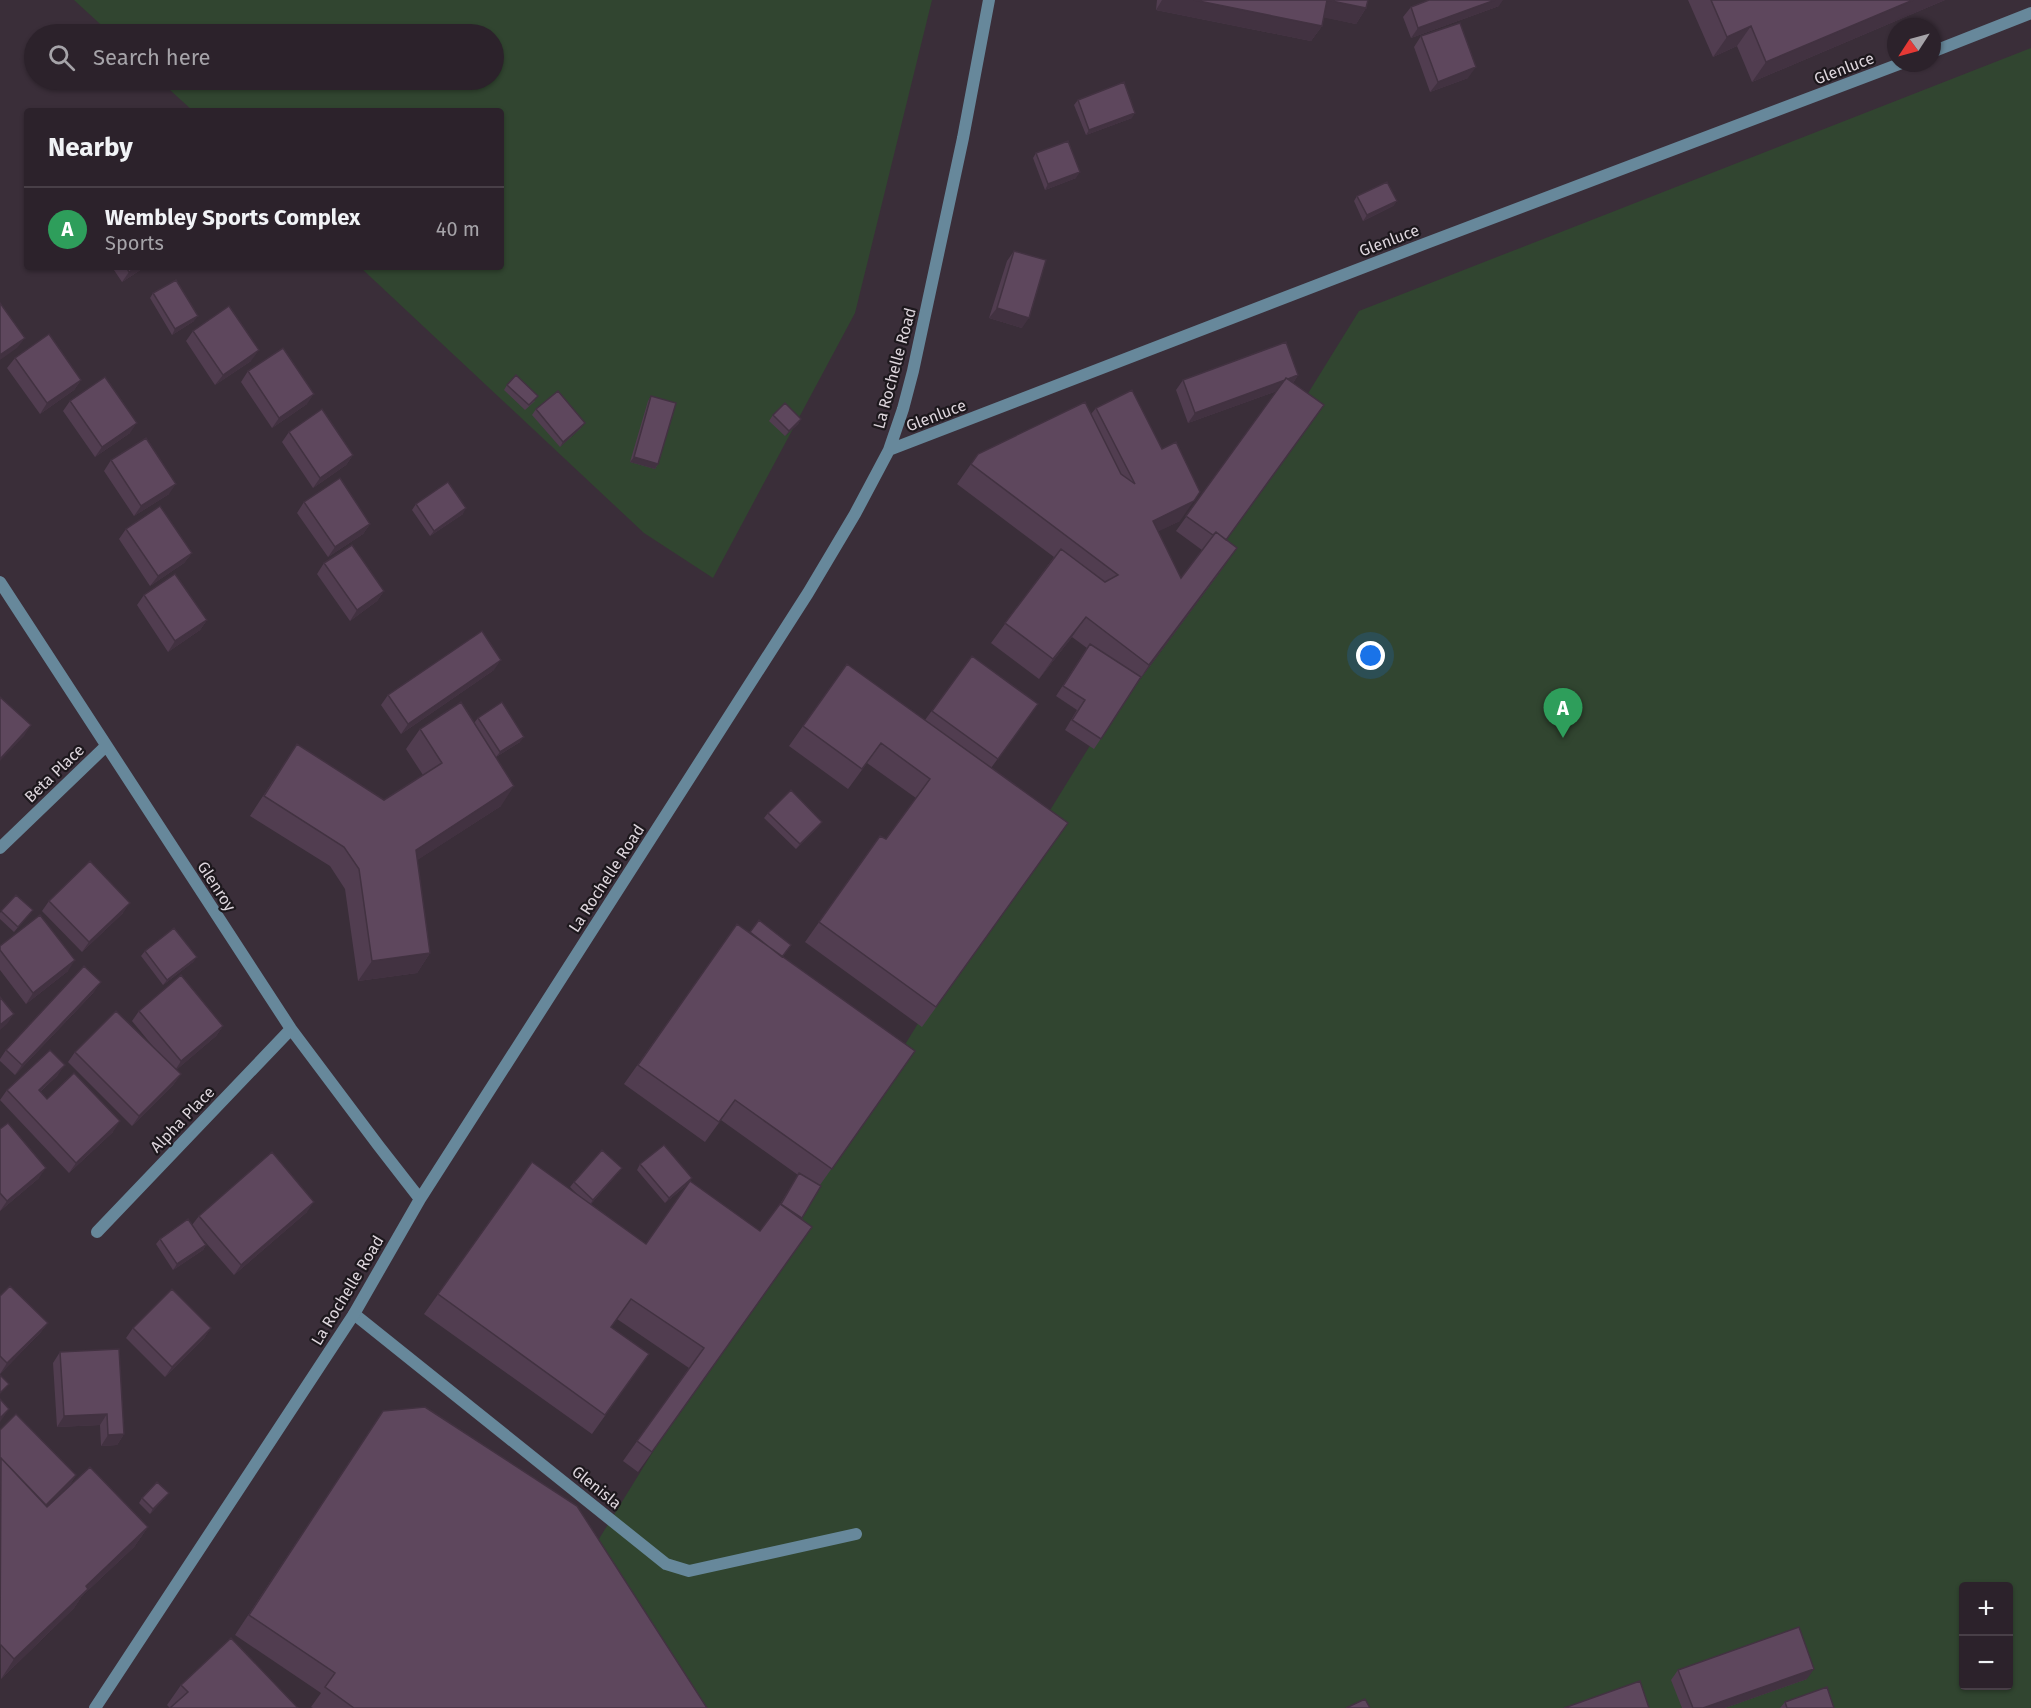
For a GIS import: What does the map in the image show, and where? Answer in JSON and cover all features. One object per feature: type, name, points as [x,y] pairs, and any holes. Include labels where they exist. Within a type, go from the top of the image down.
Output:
[{"type":"street","name":"La Rochelle Road","points":[[95,1708],[354,1314],[420,1199],[808,593],[855,514],[889,450],[913,371],[963,138],[989,0]]},
{"type":"street","points":[[1941,48],[2031,13]]},
{"type":"street","name":"Glenluce","points":[[889,450],[1887,69]]},
{"type":"street","name":"Glenroy","points":[[0,582],[291,1029],[420,1199]]},
{"type":"street","name":"Beta Place","points":[[0,848],[106,746]]},
{"type":"street","name":"Alpha Place","points":[[97,1232],[291,1029]]},
{"type":"street","name":"Glenisla","points":[[354,1314],[652,1553],[677,1569],[689,1571],[856,1534]]},
{"type":"green space","points":[[74,0],[932,0],[855,313],[713,578],[644,533],[363,270],[504,270],[504,108],[190,108],[170,90],[504,90],[504,24],[100,24]]},
{"type":"green space","points":[[2031,48],[2031,1708],[696,1708],[594,1547],[1359,311]]},
{"type":"building","points":[[1194,0],[1327,0],[1322,26]]},
{"type":"building","points":[[1327,0],[1368,0],[1366,8]]},
{"type":"building","points":[[1429,0],[1495,0],[1418,28],[1411,7]]},
{"type":"building","points":[[1711,0],[1913,0],[1766,62],[1751,26],[1727,37]]},
{"type":"building","points":[[1460,23],[1476,67],[1438,82],[1421,36]]},
{"type":"building","points":[[1124,82],[1135,113],[1089,130],[1078,100]]},
{"type":"building","points":[[1068,141],[1080,172],[1048,184],[1036,153]]},
{"type":"building","points":[[1387,182],[1397,201],[1367,215],[1357,196]]},
{"type":"building","points":[[1014,251],[1046,260],[1029,318],[997,308]]},
{"type":"building","points":[[176,280],[198,316],[175,329],[153,293]]},
{"type":"building","points":[[0,303],[25,338],[0,355]]},
{"type":"building","points":[[229,306],[259,350],[223,375],[193,331]]},
{"type":"building","points":[[49,334],[81,380],[47,403],[15,358]]},
{"type":"building","points":[[1286,342],[1298,375],[1195,413],[1183,380]]},
{"type":"building","points":[[283,348],[314,394],[279,418],[248,371]]},
{"type":"building","points":[[516,375],[538,396],[529,405],[507,385]]},
{"type":"building","points":[[105,377],[137,423],[102,447],[70,401]]},
{"type":"building","points":[[1286,378],[1324,405],[1226,540],[1216,532],[1213,535],[1186,516]]},
{"type":"building","points":[[1132,390],[1162,449],[1176,442],[1200,492],[1194,501],[1153,521],[1181,578],[1216,532],[1237,548],[1149,665],[1086,617],[1053,659],[1005,623],[1061,549],[1105,582],[1118,575],[971,464],[978,454],[1085,402],[1121,474],[1135,484],[1096,408]]},
{"type":"building","points":[[558,391],[585,423],[563,442],[536,409]]},
{"type":"building","points":[[651,396],[676,403],[658,464],[634,457]]},
{"type":"building","points":[[785,403],[801,419],[789,431],[773,415]]},
{"type":"building","points":[[322,409],[353,455],[320,478],[289,432]]},
{"type":"building","points":[[146,438],[176,484],[141,506],[111,460]]},
{"type":"building","points":[[340,478],[370,524],[335,547],[304,502]]},
{"type":"building","points":[[448,482],[466,508],[434,531],[416,504]]},
{"type":"building","points":[[160,506],[192,553],[158,576],[126,529]]},
{"type":"building","points":[[352,545],[384,591],[357,610],[324,563]]},
{"type":"building","points":[[175,574],[207,620],[175,641],[144,595]]},
{"type":"building","points":[[482,631],[501,660],[408,724],[388,695]]},
{"type":"building","points":[[1090,644],[1141,677],[1101,739],[1072,720],[1085,700],[1063,686]]},
{"type":"building","points":[[972,656],[1038,704],[998,759],[932,711]]},
{"type":"building","points":[[847,664],[1068,823],[936,1007],[819,922],[880,836],[886,839],[930,779],[881,743],[862,769],[803,726]]},
{"type":"building","points":[[0,697],[31,725],[0,759]]},
{"type":"building","points":[[461,702],[514,786],[416,850],[430,953],[372,961],[359,869],[344,847],[264,796],[297,744],[384,800],[442,763],[420,729]]},
{"type":"building","points":[[502,702],[524,737],[500,752],[478,718]]},
{"type":"building","points":[[791,790],[822,822],[800,844],[768,813]]},
{"type":"building","points":[[90,861],[130,903],[89,942],[49,901]]},
{"type":"building","points":[[16,895],[33,910],[18,927],[1,911]]},
{"type":"building","points":[[40,915],[75,960],[33,993],[0,950],[0,946]]},
{"type":"building","points":[[759,920],[791,945],[782,957],[750,932]]},
{"type":"building","points":[[737,924],[915,1051],[832,1169],[735,1100],[719,1122],[638,1065]]},
{"type":"building","points":[[174,928],[197,957],[167,980],[145,951]]},
{"type":"building","points":[[84,966],[101,982],[22,1065],[6,1050]]},
{"type":"building","points":[[181,975],[223,1026],[181,1061],[139,1011]]},
{"type":"building","points":[[0,997],[14,1014],[0,1025]]},
{"type":"building","points":[[116,1011],[181,1074],[139,1116],[75,1052]]},
{"type":"building","points":[[50,1050],[65,1065],[39,1090],[47,1099],[74,1073],[120,1121],[76,1163],[7,1090]]},
{"type":"building","points":[[8,1123],[46,1168],[7,1201],[0,1193],[0,1129]]},
{"type":"building","points":[[664,1145],[692,1178],[669,1198],[640,1164]]},
{"type":"building","points":[[602,1150],[622,1168],[593,1200],[574,1182]]},
{"type":"building","points":[[272,1152],[314,1202],[241,1265],[199,1216]]},
{"type":"building","points":[[532,1162],[646,1244],[690,1181],[760,1231],[780,1204],[812,1227],[652,1452],[637,1441],[704,1348],[631,1299],[611,1327],[649,1354],[605,1415],[438,1294]]},
{"type":"building","points":[[799,1173],[821,1186],[802,1218],[781,1204]]},
{"type":"building","points":[[188,1219],[206,1245],[177,1264],[160,1239]]},
{"type":"building","points":[[10,1286],[48,1323],[7,1363],[0,1356],[0,1296]]},
{"type":"building","points":[[172,1289],[211,1328],[172,1367],[133,1328]]},
{"type":"building","points":[[119,1349],[124,1434],[108,1435],[107,1414],[64,1416],[60,1352]]},
{"type":"building","points":[[0,1375],[9,1384],[0,1393]]},
{"type":"building","points":[[0,1399],[9,1409],[0,1418]]},
{"type":"building","points":[[425,1407],[577,1506],[707,1708],[354,1708],[325,1687],[335,1673],[249,1615],[383,1411]]},
{"type":"building","points":[[16,1414],[76,1475],[46,1505],[0,1459],[0,1430]]},
{"type":"building","points":[[1,1458],[47,1507],[90,1467],[148,1527],[86,1586],[88,1589],[14,1659],[0,1644]]},
{"type":"building","points":[[157,1482],[169,1493],[153,1509],[142,1498]]},
{"type":"building","points":[[1799,1627],[1814,1669],[1703,1708],[1693,1708],[1678,1670]]},
{"type":"building","points":[[231,1638],[298,1708],[170,1708],[188,1692],[181,1685]]},
{"type":"building","points":[[1640,1681],[1649,1708],[1564,1708]]},
{"type":"building","points":[[1827,1687],[1834,1708],[1787,1708],[1785,1702]]},
{"type":"building","points":[[1365,1699],[1370,1708],[1346,1708]]},
{"type":"place","name":"Wembley Sports Complex","points":[[1563,738]]}]
